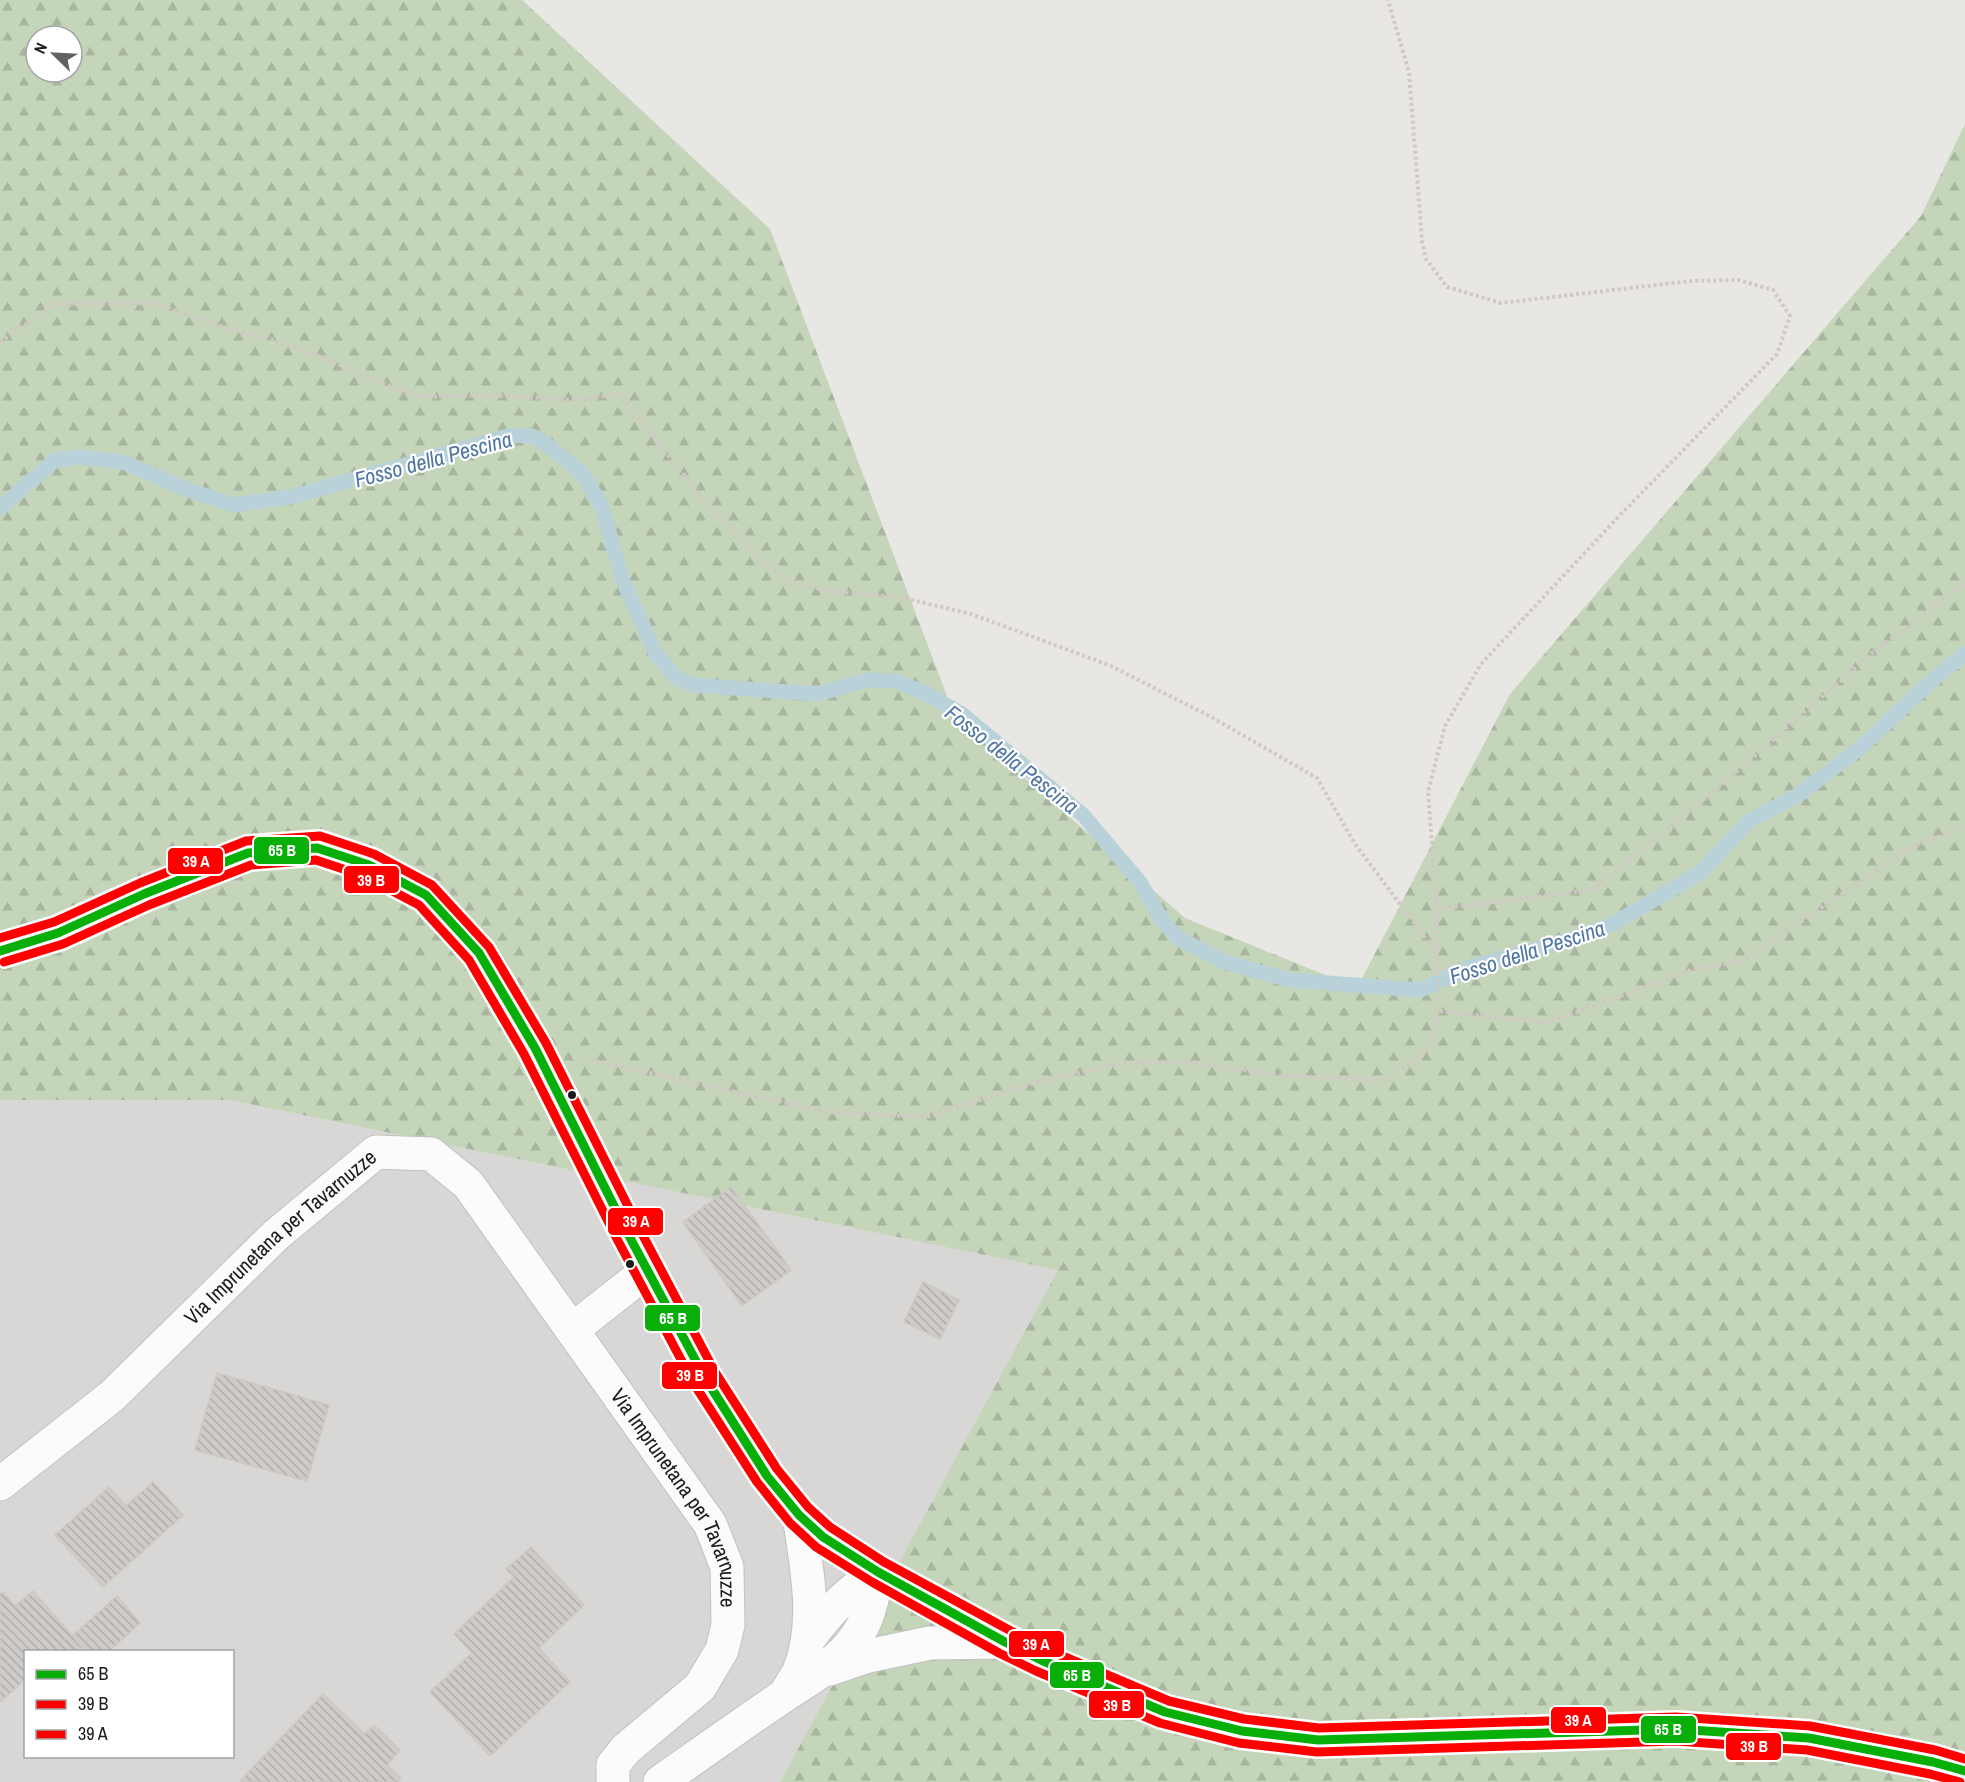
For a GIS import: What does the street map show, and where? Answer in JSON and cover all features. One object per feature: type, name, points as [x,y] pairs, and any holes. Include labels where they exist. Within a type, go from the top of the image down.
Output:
[{"type":"main road","points":[[0,951],[58,933],[144,894],[248,852],[317,848],[369,865],[426,895],[478,953],[535,1048],[647,1271],[705,1378],[767,1476],[799,1515],[824,1537],[878,1572],[1005,1642],[1041,1660],[1165,1712],[1242,1731],[1318,1740],[1676,1729],[1809,1738],[1933,1762],[1965,1771]]},
{"type":"street","name":"Via Imprunetana per Tavarnuzze","points":[[0,1484],[112,1396],[276,1235],[376,1152],[431,1154],[468,1184],[710,1524],[727,1567],[728,1625],[722,1650],[700,1687],[626,1749],[613,1765],[613,1782]]},
{"type":"street","points":[[572,1330],[647,1271]]},
{"type":"street","points":[[785,1695],[799,1671],[807,1640],[810,1602],[799,1515]]},
{"type":"street","points":[[807,1640],[836,1604],[852,1589],[878,1572]]},
{"type":"street","points":[[660,1782],[820,1673],[841,1655],[861,1630],[870,1606],[878,1572]]},
{"type":"street","points":[[820,1673],[901,1647],[930,1643],[1005,1642]]},
{"type":"path","points":[[535,1048],[828,1112],[926,1117],[1034,1083],[1123,1063],[1187,1062],[1288,1076],[1383,1080],[1422,1056],[1434,1032],[1440,1011],[1437,909],[1428,792],[1445,726],[1481,664],[1621,514],[1777,354],[1790,316],[1773,290],[1740,280],[1691,281],[1501,303],[1446,287],[1426,259],[1422,241],[1409,72],[1388,0]]},
{"type":"path","points":[[0,342],[56,304],[154,303],[229,329],[274,340],[420,397],[483,395],[577,400],[620,394],[710,508],[740,536],[761,561],[793,583],[830,591],[904,598],[970,614],[1110,665],[1215,719],[1317,778],[1355,844],[1437,953]]},
{"type":"path","points":[[1437,909],[1592,890],[1719,787],[1872,652],[1965,583]]},
{"type":"path","points":[[1440,1011],[1547,1023],[1694,969],[1741,962],[1910,848],[1965,827]]},
{"type":"shaded area","points":[[0,1100],[230,1100],[1059,1270],[780,1782],[0,1782]]},
{"type":"green space","points":[[0,0],[522,0],[770,229],[955,717],[1185,918],[1357,988],[1510,694],[1921,216],[1965,124],[1965,1782],[780,1782],[1058,1270],[230,1100],[0,1100]]},
{"type":"building","points":[[731,1187],[791,1270],[742,1306],[683,1222]]},
{"type":"building","points":[[923,1282],[959,1300],[940,1339],[904,1322]]},
{"type":"building","points":[[217,1373],[329,1405],[307,1481],[195,1450]]},
{"type":"building","points":[[153,1482],[183,1515],[103,1587],[55,1535],[109,1487],[126,1506]]},
{"type":"building","points":[[531,1547],[584,1605],[539,1648],[570,1682],[490,1756],[430,1692],[472,1653],[454,1634],[514,1577],[506,1569]]},
{"type":"building","points":[[33,1591],[85,1650],[24,1650],[24,1681],[0,1702],[0,1594],[3,1592],[15,1606]]},
{"type":"building","points":[[117,1596],[140,1623],[110,1650],[84,1650],[72,1636]]},
{"type":"building","points":[[323,1694],[365,1734],[374,1725],[400,1750],[387,1765],[401,1778],[398,1782],[242,1782],[241,1780]]},
{"type":"waterway","name":"Fosso della Pescina","points":[[0,508],[55,460],[79,457],[123,462],[186,489],[234,505],[291,497],[511,435],[532,436],[545,443],[583,474],[602,507],[623,581],[656,654],[677,678],[693,685],[817,694],[868,680],[895,681],[925,693],[962,714],[1083,815],[1140,882],[1162,920],[1178,938],[1225,962],[1289,980],[1420,990],[1468,968],[1565,941],[1613,924],[1701,872],[1749,821],[1801,793],[1861,747],[1965,653]]},
{"type":"transit line","points":[[0,938],[54,922],[140,883],[246,841],[320,836],[374,854],[432,885],[489,947],[546,1043],[639,1228],[715,1372],[777,1469],[808,1507],[830,1527],[884,1562],[1011,1631],[1046,1649],[1169,1701],[1244,1719],[1319,1728],[1676,1717],[1810,1726],[1935,1750],[1965,1759]]},
{"type":"transit line","points":[[0,951],[58,933],[144,894],[248,853],[317,848],[369,865],[426,895],[479,953],[535,1048],[628,1234],[705,1378],[767,1476],[799,1515],[823,1537],[878,1572],[1005,1642],[1041,1660],[1165,1712],[1242,1731],[1318,1740],[1676,1729],[1809,1738],[1933,1762],[1965,1771]]},
{"type":"transit line","points":[[4,962],[63,944],[149,905],[251,865],[316,860],[364,876],[419,905],[469,960],[524,1054],[617,1239],[694,1384],[757,1482],[790,1523],[816,1547],[872,1582],[999,1653],[1160,1723],[1239,1743],[1317,1752],[1676,1741],[1807,1750],[1960,1782]]}]
